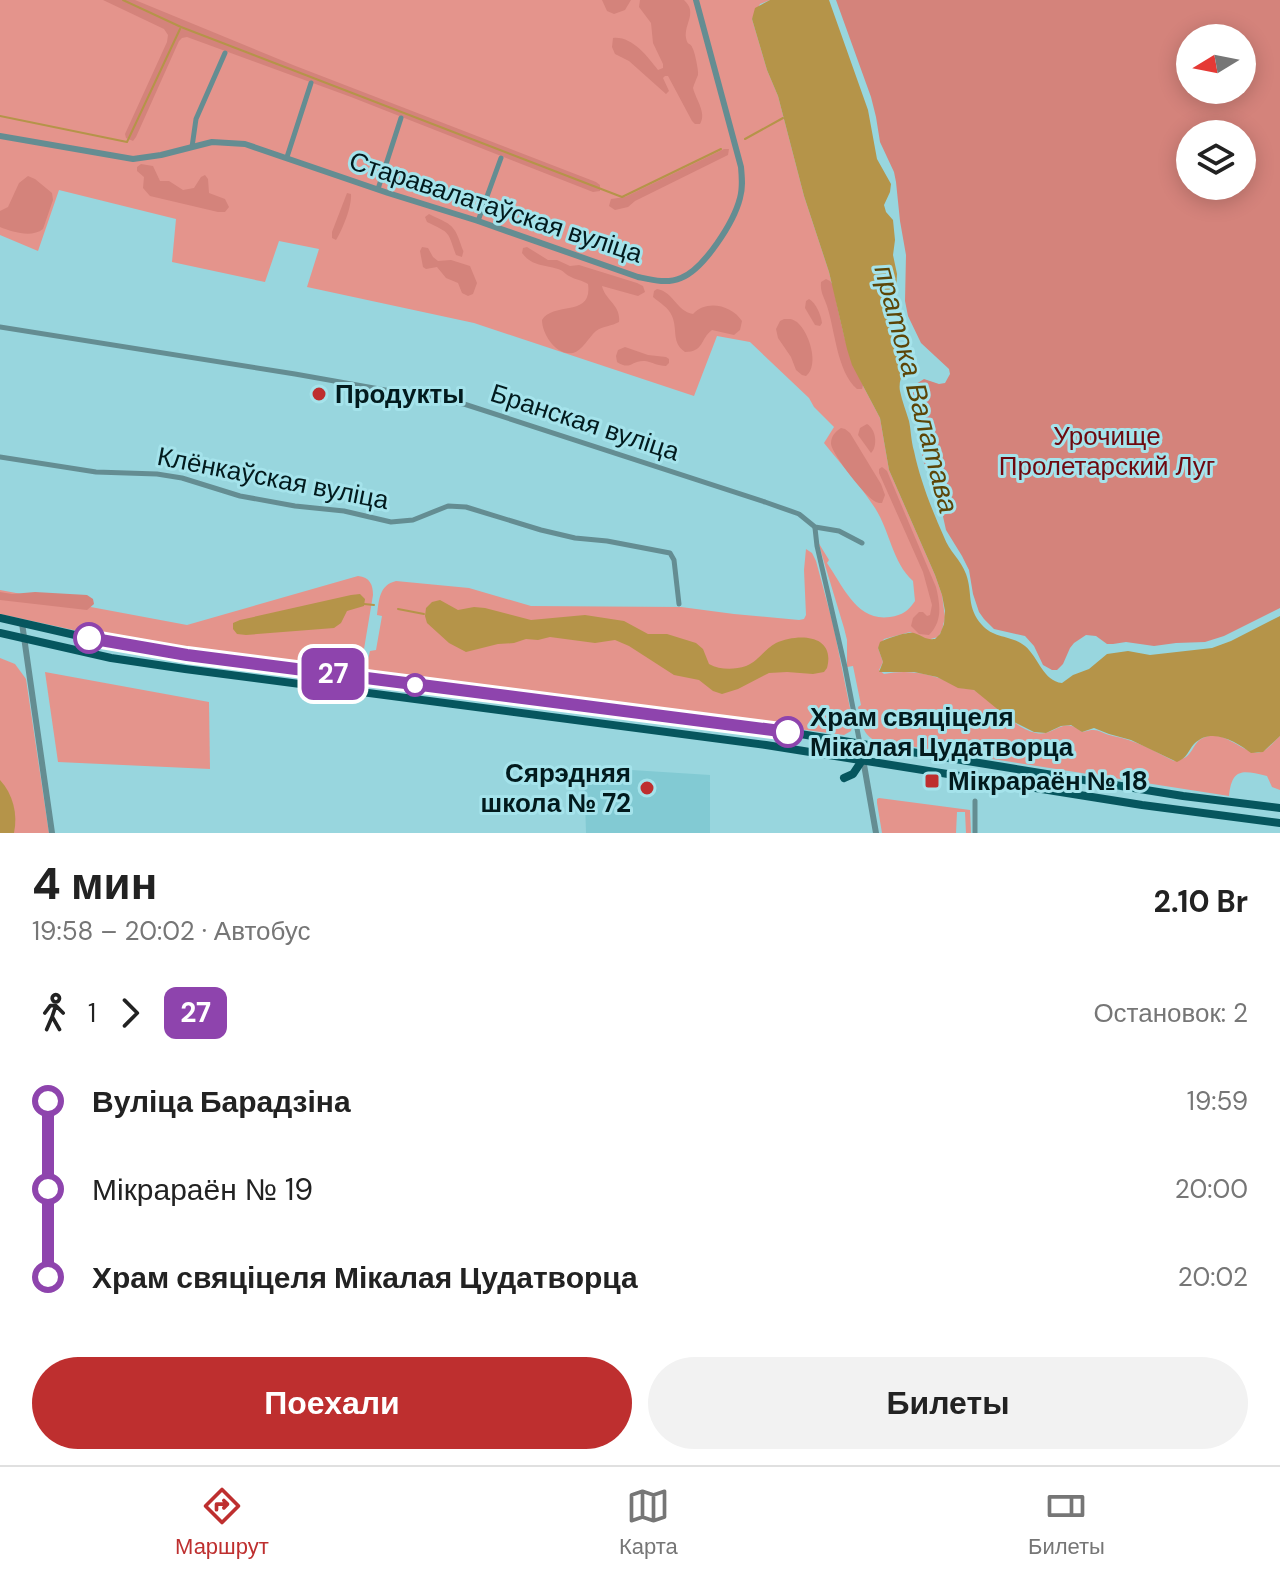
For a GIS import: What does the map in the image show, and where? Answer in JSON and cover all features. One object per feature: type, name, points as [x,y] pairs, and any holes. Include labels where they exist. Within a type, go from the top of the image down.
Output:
[{"type":"main road","points":[[0,618],[110,643],[187,655],[788,732],[1171,795],[1280,808]]},
{"type":"main road","points":[[0,633],[111,658],[185,669],[766,745],[1142,805],[1280,823]]},
{"type":"main road","points":[[844,778],[853,774],[863,759],[860,744]]},
{"type":"street","name":"Старавалатаўская вуліца","points":[[0,136],[133,159],[212,142],[234,142],[287,157],[638,277],[674,281],[697,267],[734,216],[742,178],[696,0]]},
{"type":"street","points":[[192,147],[196,119],[225,53]]},
{"type":"street","points":[[287,157],[311,83]]},
{"type":"street","points":[[378,189],[401,118]]},
{"type":"street","points":[[478,221],[501,158]]},
{"type":"street","name":"Бранская вуліца","points":[[0,327],[464,404],[765,502],[799,514],[815,527],[839,531],[862,543]]},
{"type":"street","name":"Клёнкаўская вуліца","points":[[0,457],[96,472],[182,478],[240,496],[344,511],[391,522],[413,520],[448,506],[466,507],[541,530],[670,553],[674,560],[679,604]]},
{"type":"street","points":[[815,527],[860,744]]},
{"type":"street","points":[[22,623],[52,833]]},
{"type":"street","points":[[863,759],[876,833]]},
{"type":"street","points":[[975,801],[975,833]]},
{"type":"shaded area","points":[[0,0],[770,0],[760,4],[752,19],[778,96],[804,196],[829,272],[847,349],[880,418],[889,470],[942,595],[945,617],[938,637],[927,640],[910,632],[884,639],[878,648],[883,662],[879,670],[884,674],[925,674],[959,687],[971,688],[1018,725],[1036,733],[1064,726],[1075,727],[1082,732],[1096,730],[1137,743],[1174,761],[1186,757],[1204,737],[1223,738],[1256,753],[1266,749],[1280,736],[1280,790],[1272,787],[1267,776],[1245,772],[1233,780],[1229,796],[877,741],[868,736],[860,718],[858,707],[861,705],[853,666],[847,667],[844,628],[818,542],[845,592],[868,614],[890,617],[905,612],[915,601],[913,581],[900,565],[875,508],[824,443],[834,427],[809,398],[750,342],[717,336],[694,396],[474,323],[307,287],[319,249],[279,241],[265,282],[172,262],[176,219],[59,190],[38,251],[0,235]]},
{"type":"shaded area","points":[[770,0],[829,0],[868,110],[877,159],[891,184],[884,205],[893,220],[893,255],[897,274],[895,309],[904,330],[903,336],[894,344],[906,351],[907,356],[900,391],[923,484],[946,542],[966,574],[977,618],[992,633],[1025,646],[1050,678],[1062,683],[1089,669],[1107,654],[1128,651],[1150,655],[1212,648],[1280,616],[1280,736],[1263,752],[1251,753],[1224,738],[1208,736],[1194,744],[1177,762],[1131,740],[1094,728],[1082,732],[1071,725],[1046,733],[1034,732],[1012,721],[974,690],[958,688],[937,677],[914,672],[879,672],[883,662],[878,648],[880,642],[911,633],[935,639],[944,624],[945,611],[935,575],[889,470],[880,418],[852,365],[829,272],[804,196],[778,96],[752,19],[755,8]]},
{"type":"shaded area","points":[[806,549],[816,561],[833,624],[853,723],[851,731],[844,735],[369,672],[370,651],[376,650],[382,616],[377,615],[379,599],[386,586],[396,581],[469,588],[531,606],[681,607],[799,620],[806,615]]},
{"type":"shaded area","points":[[358,576],[370,582],[373,595],[362,661],[357,667],[346,671],[176,650],[0,614],[0,590],[187,625]]},
{"type":"shaded area","points":[[360,594],[365,599],[364,606],[347,611],[341,623],[334,628],[246,635],[237,634],[233,629],[233,623],[240,620]]},
{"type":"shaded area","points":[[440,600],[458,610],[485,608],[531,620],[585,615],[624,621],[648,634],[667,634],[696,643],[703,649],[709,664],[722,668],[746,666],[776,643],[785,640],[813,639],[826,648],[827,668],[824,672],[813,674],[769,673],[722,694],[699,680],[674,675],[615,640],[595,643],[550,637],[466,652],[449,643],[427,623],[426,608]]},
{"type":"shaded area","points":[[0,658],[15,664],[26,679],[49,833],[0,833]]},
{"type":"shaded area","points":[[45,672],[209,702],[210,769],[58,762]]},
{"type":"shaded area","name":"Сярэдняя школа № 72","points":[[584,767],[710,775],[710,833],[586,833]]},
{"type":"shaded area","points":[[0,780],[13,805],[14,833],[0,833]]},
{"type":"shaded area","points":[[879,798],[970,810],[971,833],[966,833],[965,812],[957,812],[956,833],[882,833],[877,803]]},
{"type":"green space","points":[[103,0],[135,0],[293,65],[596,182],[600,185],[600,191],[593,192],[351,97],[187,37],[179,41],[133,141],[125,134],[168,35],[164,29]]},
{"type":"green space","points":[[602,0],[631,0],[625,10],[614,14],[607,11]]},
{"type":"green space","points":[[640,0],[684,0],[690,9],[686,38],[693,49],[697,67],[698,75],[693,88],[702,111],[700,124],[692,121],[668,76],[663,78],[669,91],[666,94],[629,61],[615,54],[613,38],[620,38],[638,48],[658,70],[663,68],[653,43],[651,23],[639,7]]},
{"type":"green space","name":"Урочище Пролетарский Луг","points":[[836,0],[1280,0],[1280,608],[1205,642],[1154,646],[1126,642],[1107,644],[1096,636],[1086,635],[1074,643],[1057,670],[1043,665],[1025,636],[994,629],[984,619],[973,594],[969,570],[946,530],[936,485],[922,455],[921,431],[912,395],[916,384],[924,379],[945,383],[950,374],[949,369],[921,343],[908,316],[905,301],[906,255],[896,182],[880,142],[876,117]]},
{"type":"green space","points":[[729,149],[728,155],[628,207],[615,210],[609,206],[611,199],[625,197]]},
{"type":"green space","points":[[141,164],[153,166],[160,181],[169,181],[183,190],[194,188],[205,175],[209,193],[225,199],[229,207],[225,212],[218,212],[150,196],[143,188],[144,177],[137,171]]},
{"type":"green space","points":[[28,176],[52,193],[53,200],[43,229],[28,234],[0,227],[0,211],[8,207],[19,183]]},
{"type":"green space","points":[[347,193],[351,194],[350,205],[336,240],[332,238],[332,232]]},
{"type":"green space","points":[[429,214],[453,228],[463,251],[462,257],[456,255],[447,234],[427,222],[425,217]]},
{"type":"green space","points":[[422,247],[428,248],[438,261],[451,260],[470,266],[477,283],[473,294],[468,296],[462,293],[458,283],[446,278],[437,267],[423,267]]},
{"type":"green space","points":[[527,247],[548,260],[570,266],[579,265],[637,283],[643,286],[645,292],[638,296],[602,286],[618,311],[619,322],[596,331],[576,352],[561,351],[547,337],[542,320],[547,314],[579,305],[588,295],[588,284],[560,270],[530,261],[522,253],[523,248]]},
{"type":"green space","points":[[826,279],[833,285],[844,336],[862,389],[857,389],[850,382],[841,362],[821,289],[821,282]]},
{"type":"green space","points":[[657,289],[693,314],[712,305],[726,308],[742,321],[740,330],[734,335],[712,330],[696,350],[685,352],[676,340],[670,313],[653,297]]},
{"type":"green space","points":[[809,299],[819,313],[820,326],[815,325],[805,308]]},
{"type":"green space","points":[[784,319],[797,322],[809,341],[812,364],[806,376],[796,370],[778,338],[776,329]]},
{"type":"green space","points":[[625,347],[666,357],[669,363],[666,366],[645,361],[622,364],[617,362],[616,356],[618,350]]},
{"type":"green space","points":[[867,424],[875,438],[871,453],[858,435],[860,428]]},
{"type":"green space","points":[[841,428],[850,433],[881,484],[885,495],[882,503],[865,493],[833,449],[832,439]]},
{"type":"green space","points":[[882,467],[887,471],[936,587],[938,618],[929,635],[919,634],[911,626],[919,612],[930,615],[932,605],[923,572],[879,473]]},
{"type":"green space","points":[[0,592],[87,595],[94,604],[87,610],[0,600]]},
{"type":"waterway","points":[[123,0],[181,27],[622,197],[721,149]]},
{"type":"waterway","points":[[0,116],[127,142],[180,29]]},
{"type":"waterway","points":[[745,139],[783,118]]},
{"type":"waterway","points":[[364,604],[374,605]]},
{"type":"waterway","points":[[398,609],[424,614]]},
{"type":"bus line","name":"27","points":[[89,638],[187,655],[788,732]]},
{"type":"place","name":"Продукты","points":[[319,394]]},
{"type":"place","name":"Храм свяціцеля Мікалая Цудатворца","points":[[788,732]]},
{"type":"place","name":"Мікрараён № 18","points":[[932,781]]},
{"type":"place","name":"Сярэдняя школа № 72","points":[[647,788]]},
{"type":"water label","name":"пратока Валатава","points":[[917,389]]}]
